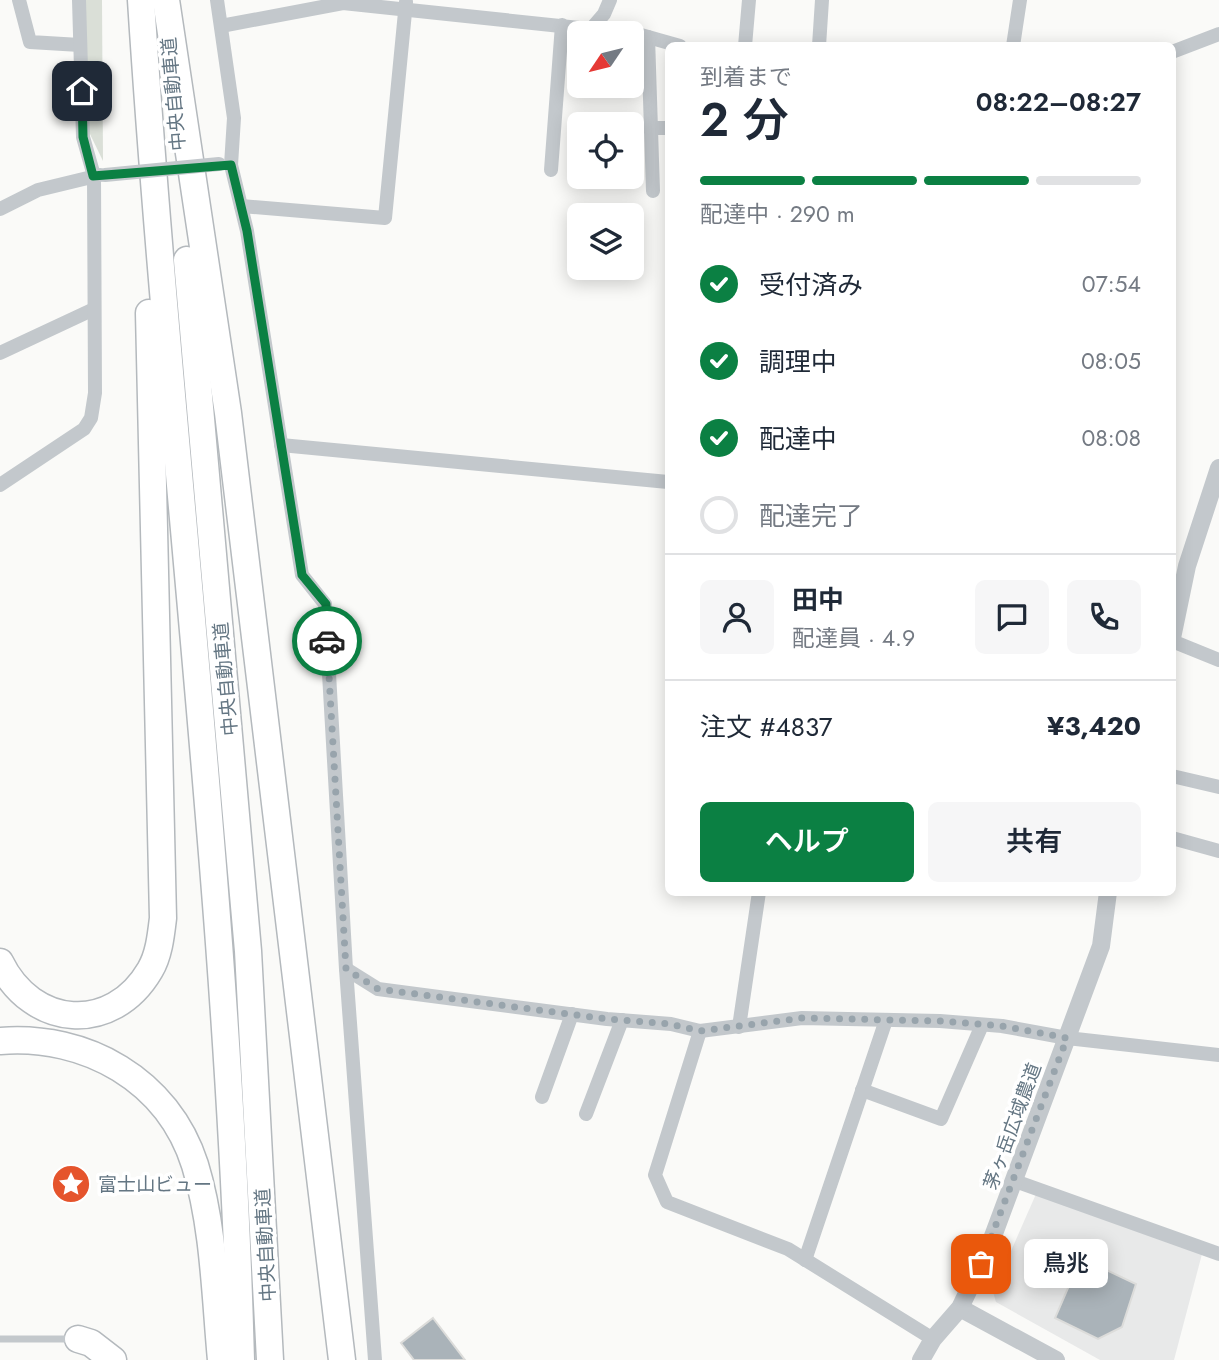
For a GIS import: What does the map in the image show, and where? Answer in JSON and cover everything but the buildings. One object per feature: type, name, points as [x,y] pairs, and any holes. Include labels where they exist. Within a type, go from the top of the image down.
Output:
[{"type":"highway","name":"中央自動車道","points":[[141,0],[219,956],[238,1259],[241,1360]]},
{"type":"highway","name":"中央自動車道","points":[[165,0],[247,937],[270,1360]]},
{"type":"highway","points":[[165,0],[228,413],[342,1360]]},
{"type":"highway","points":[[0,962],[16,987],[46,1010],[66,1016],[86,1016],[106,1010],[140,985],[152,969],[159,946],[163,918],[154,412],[146,235],[145,63]]},
{"type":"highway","points":[[0,1041],[52,1043],[102,1057],[126,1070],[149,1090],[168,1112],[194,1164],[202,1198],[212,1265],[221,1360]]},
{"type":"highway","points":[[78,1339],[91,1343],[113,1360]]},
{"type":"street","points":[[19,0],[30,42],[80,45]]},
{"type":"street","points":[[0,485],[84,429],[91,418],[95,393],[94,309],[99,175],[83,137],[79,0]]},
{"type":"street","points":[[217,0],[234,118],[225,165],[241,206],[302,575],[326,604],[346,969],[375,1360]]},
{"type":"street","points":[[598,21],[610,0]]},
{"type":"street","points":[[745,42],[749,0]]},
{"type":"street","points":[[819,42],[822,0]]},
{"type":"street","points":[[1014,42],[1020,0]]},
{"type":"street","points":[[221,26],[343,3],[406,4],[567,26]]},
{"type":"street","points":[[241,206],[385,218],[406,4]]},
{"type":"street","points":[[551,170],[562,25]]},
{"type":"street","points":[[1176,50],[1219,34]]},
{"type":"street","points":[[644,36],[666,42]]},
{"type":"street","points":[[648,37],[653,191]]},
{"type":"street","points":[[649,128],[665,128]]},
{"type":"street","points":[[0,209],[38,190],[99,175],[225,165]]},
{"type":"street","points":[[0,352],[94,309]]},
{"type":"street","points":[[281,445],[665,482]]},
{"type":"street","points":[[1176,619],[1186,566],[1219,468]]},
{"type":"street","points":[[1176,642],[1219,660]]},
{"type":"street","points":[[1176,777],[1219,787]]},
{"type":"street","points":[[1176,839],[1219,851]]},
{"type":"street","points":[[739,1027],[758,896]]},
{"type":"street","name":"茅ヶ岳広域農道","points":[[921,1360],[933,1339],[960,1308],[1015,1181],[1101,946],[1107,896]]},
{"type":"street","points":[[346,969],[378,989],[670,1024],[700,1031],[802,1018],[886,1020],[982,1025],[1067,1038],[1219,1055]]},
{"type":"street","points":[[542,1097],[572,1014]]},
{"type":"street","points":[[586,1114],[622,1020]]},
{"type":"street","points":[[805,1261],[886,1020]]},
{"type":"street","points":[[862,1090],[941,1119],[982,1025]]},
{"type":"street","points":[[700,1031],[654,1175],[667,1202],[788,1249],[933,1339]]},
{"type":"street","points":[[1015,1181],[1219,1254]]},
{"type":"street","points":[[960,1308],[1056,1360]]},
{"type":"lane","points":[[0,1339],[78,1339]]},
{"type":"shaded area","points":[[85,0],[102,0],[103,161],[88,130]]},
{"type":"shaded area","points":[[1036,1194],[1202,1254],[1174,1360],[1100,1360],[996,1302],[993,1292]]},
{"type":"way so far","points":[[327,641],[346,969],[378,989],[607,1019],[670,1024],[700,1031],[802,1018],[940,1021],[1002,1026],[1067,1038],[1015,1181],[981,1264]]},
{"type":"place","name":"富士山ビュー","points":[[71,1184]]},
{"type":"place","name":"鳥兆","points":[[981,1264]]},
{"type":"route","points":[[82,91],[83,137],[93,176],[231,165],[247,231],[302,575],[326,604],[327,641]]}]
